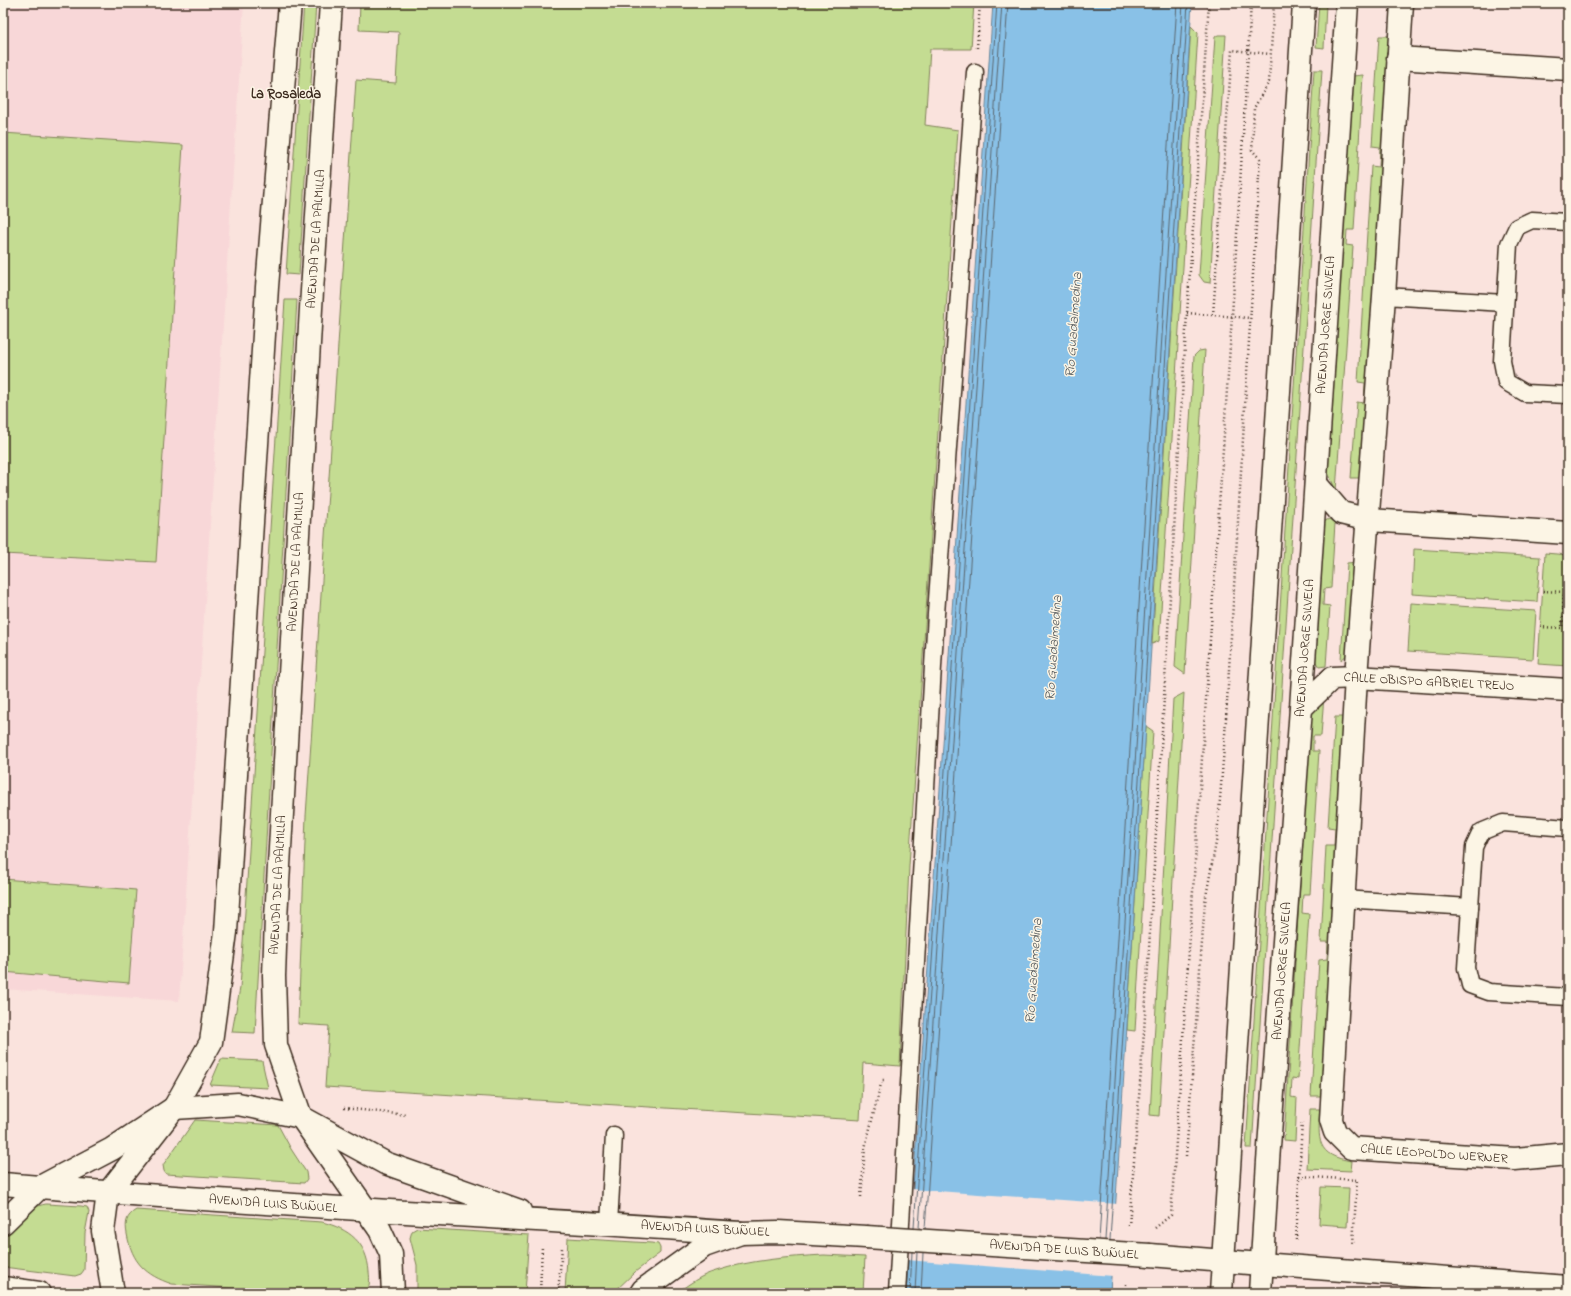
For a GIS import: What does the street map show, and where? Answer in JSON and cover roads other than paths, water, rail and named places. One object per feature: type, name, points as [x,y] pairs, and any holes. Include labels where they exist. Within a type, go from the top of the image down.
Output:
[{"type":"main road","points":[[113,1293],[103,1231],[108,1193],[174,1108],[211,1042],[226,932],[266,303],[290,3]]},
{"type":"main road","name":"AVENIDA DE LA PALMILLA","points":[[331,3],[312,298],[276,918],[274,976],[276,1046],[301,1117],[380,1230],[391,1254],[393,1293]]},
{"type":"main road","points":[[1221,1293],[1304,3]]},
{"type":"main road","name":"AVENIDA JORGE SILVELA","points":[[1260,1293],[1316,484],[1346,3]]},
{"type":"main road","points":[[1343,899],[1356,677],[1369,520],[1402,3]]},
{"type":"main road","points":[[1398,58],[1568,70]]},
{"type":"main road","points":[[1316,484],[1341,513],[1369,520],[1568,533]]},
{"type":"main road","name":"CALLE OBISPO GABRIEL TREJO","points":[[1301,708],[1332,678],[1356,677],[1568,690]]},
{"type":"main road","name":"CALLE LEOPOLDO WERNER","points":[[1343,899],[1331,1120],[1335,1132],[1351,1148],[1515,1159],[1568,1154]]},
{"type":"main road","name":"AVENIDA LUIS BUÑUEL","points":[[174,1108],[238,1104],[301,1117],[385,1163],[544,1219]]},
{"type":"main road","points":[[3,1223],[40,1187],[112,1149],[174,1108]]},
{"type":"main road","name":"AVENIDA LUIS BUÑUEL","points":[[3,1184],[108,1193],[544,1219],[741,1233],[778,1232],[866,1237]]},
{"type":"main road","points":[[641,1293],[643,1290],[704,1246],[741,1233]]},
{"type":"main road","name":"AVENIDA DE LUIS BUÑUEL","points":[[866,1237],[1150,1255],[1568,1287]]},
{"type":"main road","points":[[3,1288],[39,1293]]},
{"type":"lane","points":[[897,1293],[936,614],[975,72]]},
{"type":"lane","points":[[1568,222],[1532,220],[1517,227],[1509,244],[1502,361],[1506,382],[1525,393],[1568,395]]},
{"type":"lane","points":[[1384,296],[1505,303]]},
{"type":"lane","points":[[1568,828],[1503,823],[1481,832],[1474,847],[1466,968],[1470,985],[1489,992],[1568,997]]},
{"type":"lane","points":[[1343,899],[1470,906]]},
{"type":"lane","points":[[609,1224],[614,1135]]},
{"type":"water","name":"Río Guadalmedina","points":[[993,3],[1192,3],[1110,1293],[906,1293]]},
{"type":"district","name":"La Rosaleda","points":[[286,94]]}]
